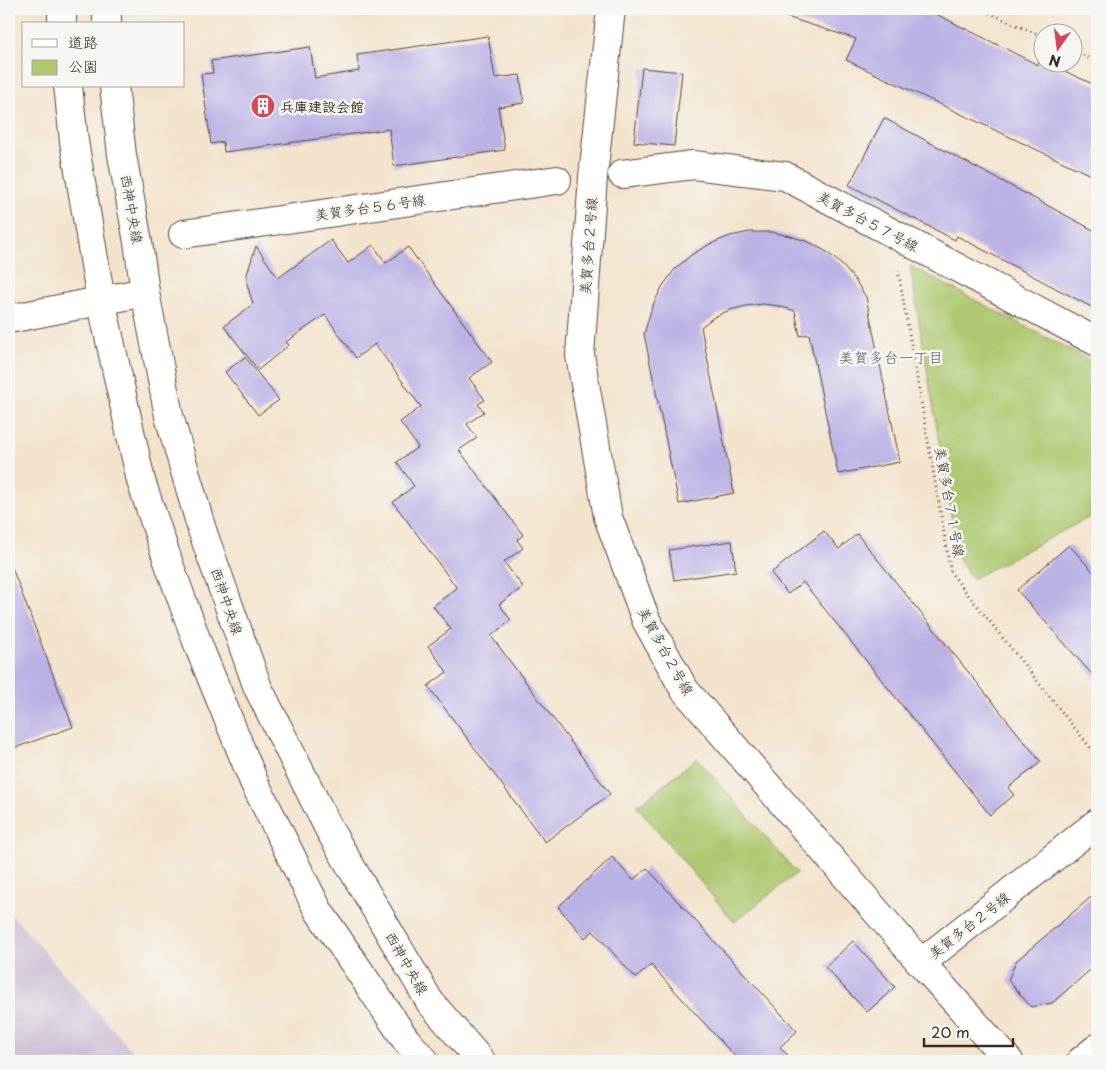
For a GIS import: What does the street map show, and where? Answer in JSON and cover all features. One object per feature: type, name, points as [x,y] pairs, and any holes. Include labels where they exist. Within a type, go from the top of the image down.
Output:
[{"type":"street","points":[[62,9],[62,22]]},
{"type":"street","points":[[107,22],[108,9]]},
{"type":"street","name":"美賀多台２号線","points":[[610,9],[593,177],[580,355],[608,517],[646,620],[684,689],[921,963],[1097,823]]},
{"type":"street","points":[[68,88],[74,141],[101,300],[141,481],[199,647],[254,782],[318,910],[406,1040],[425,1061]]},
{"type":"street","name":"西神中央線","points":[[114,88],[122,155],[145,292],[169,416],[202,530],[258,688],[330,831],[430,1002],[481,1061]]},
{"type":"street","name":"美賀多台５７号線","points":[[622,174],[693,165],[785,176],[1097,342]]},
{"type":"street","name":"美賀多台５６号線","points":[[183,234],[557,180]]},
{"type":"street","points":[[9,319],[145,292]]},
{"type":"street","points":[[921,963],[1009,1061]]},
{"type":"street","points":[[1081,1061],[1097,1048]]},
{"type":"path","points":[[980,9],[1034,33]]},
{"type":"path","points":[[1084,56],[1097,62]]},
{"type":"path","name":"美賀多台７１号線","points":[[892,233],[951,573],[1097,756]]},
{"type":"shaded area","points":[[9,912],[141,1061],[9,1061]]},
{"type":"green space","points":[[910,266],[1097,364],[1097,513],[972,579],[958,558]]},
{"type":"green space","points":[[697,758],[797,873],[734,922],[637,806]]},
{"type":"building","points":[[778,9],[926,9],[1034,63],[1034,72],[1066,72],[1097,86],[1097,178],[846,60],[856,39],[777,14]]},
{"type":"building","points":[[488,36],[495,78],[520,75],[524,103],[498,107],[505,150],[394,166],[389,129],[224,152],[223,142],[211,144],[201,74],[213,73],[211,61],[310,47],[315,78],[359,71],[357,55]]},
{"type":"building","points":[[642,68],[682,72],[674,146],[634,142]]},
{"type":"building","points":[[884,118],[1097,232],[1097,310],[957,236],[955,240],[849,185]]},
{"type":"building","points":[[750,232],[771,232],[809,242],[827,252],[855,280],[866,297],[900,462],[838,474],[809,334],[800,336],[795,311],[763,304],[746,306],[714,317],[701,327],[734,493],[679,504],[644,334],[652,307],[662,287],[675,269],[691,255],[710,244],[730,236]]},
{"type":"building","points":[[331,240],[348,263],[373,245],[386,263],[408,247],[492,362],[469,378],[485,400],[478,404],[484,412],[467,424],[477,438],[459,450],[523,535],[517,540],[523,548],[504,562],[523,587],[499,604],[511,620],[491,636],[610,794],[545,842],[428,686],[447,672],[428,646],[451,629],[433,606],[457,588],[393,502],[414,486],[397,462],[418,447],[400,422],[421,407],[375,344],[356,358],[325,315],[286,342],[289,345],[258,370],[224,326],[253,304],[247,284],[247,274],[256,246],[278,278]]},
{"type":"building","points":[[245,357],[279,400],[258,415],[225,372]]},
{"type":"building","points":[[824,531],[839,549],[857,534],[1041,762],[1008,788],[1014,795],[990,815],[803,582],[788,594],[771,573]]},
{"type":"building","points":[[732,541],[736,571],[674,580],[669,550]]},
{"type":"building","points":[[1069,545],[1097,576],[1097,680],[1017,590]]},
{"type":"building","points":[[9,565],[11,565],[73,727],[9,750]]},
{"type":"building","points":[[612,857],[633,880],[647,868],[797,1031],[780,1047],[793,1061],[739,1061],[651,965],[636,978],[593,931],[585,938],[558,907]]},
{"type":"building","points":[[1097,892],[1097,964],[1052,1003],[1031,1007],[1008,980],[1016,961]]},
{"type":"building","points":[[853,941],[895,987],[867,1012],[825,967]]},
{"type":"place","name":"兵庫建設会館","points":[[263,106]]},
{"type":"district","name":"美賀多台一丁目","points":[[891,356]]}]
